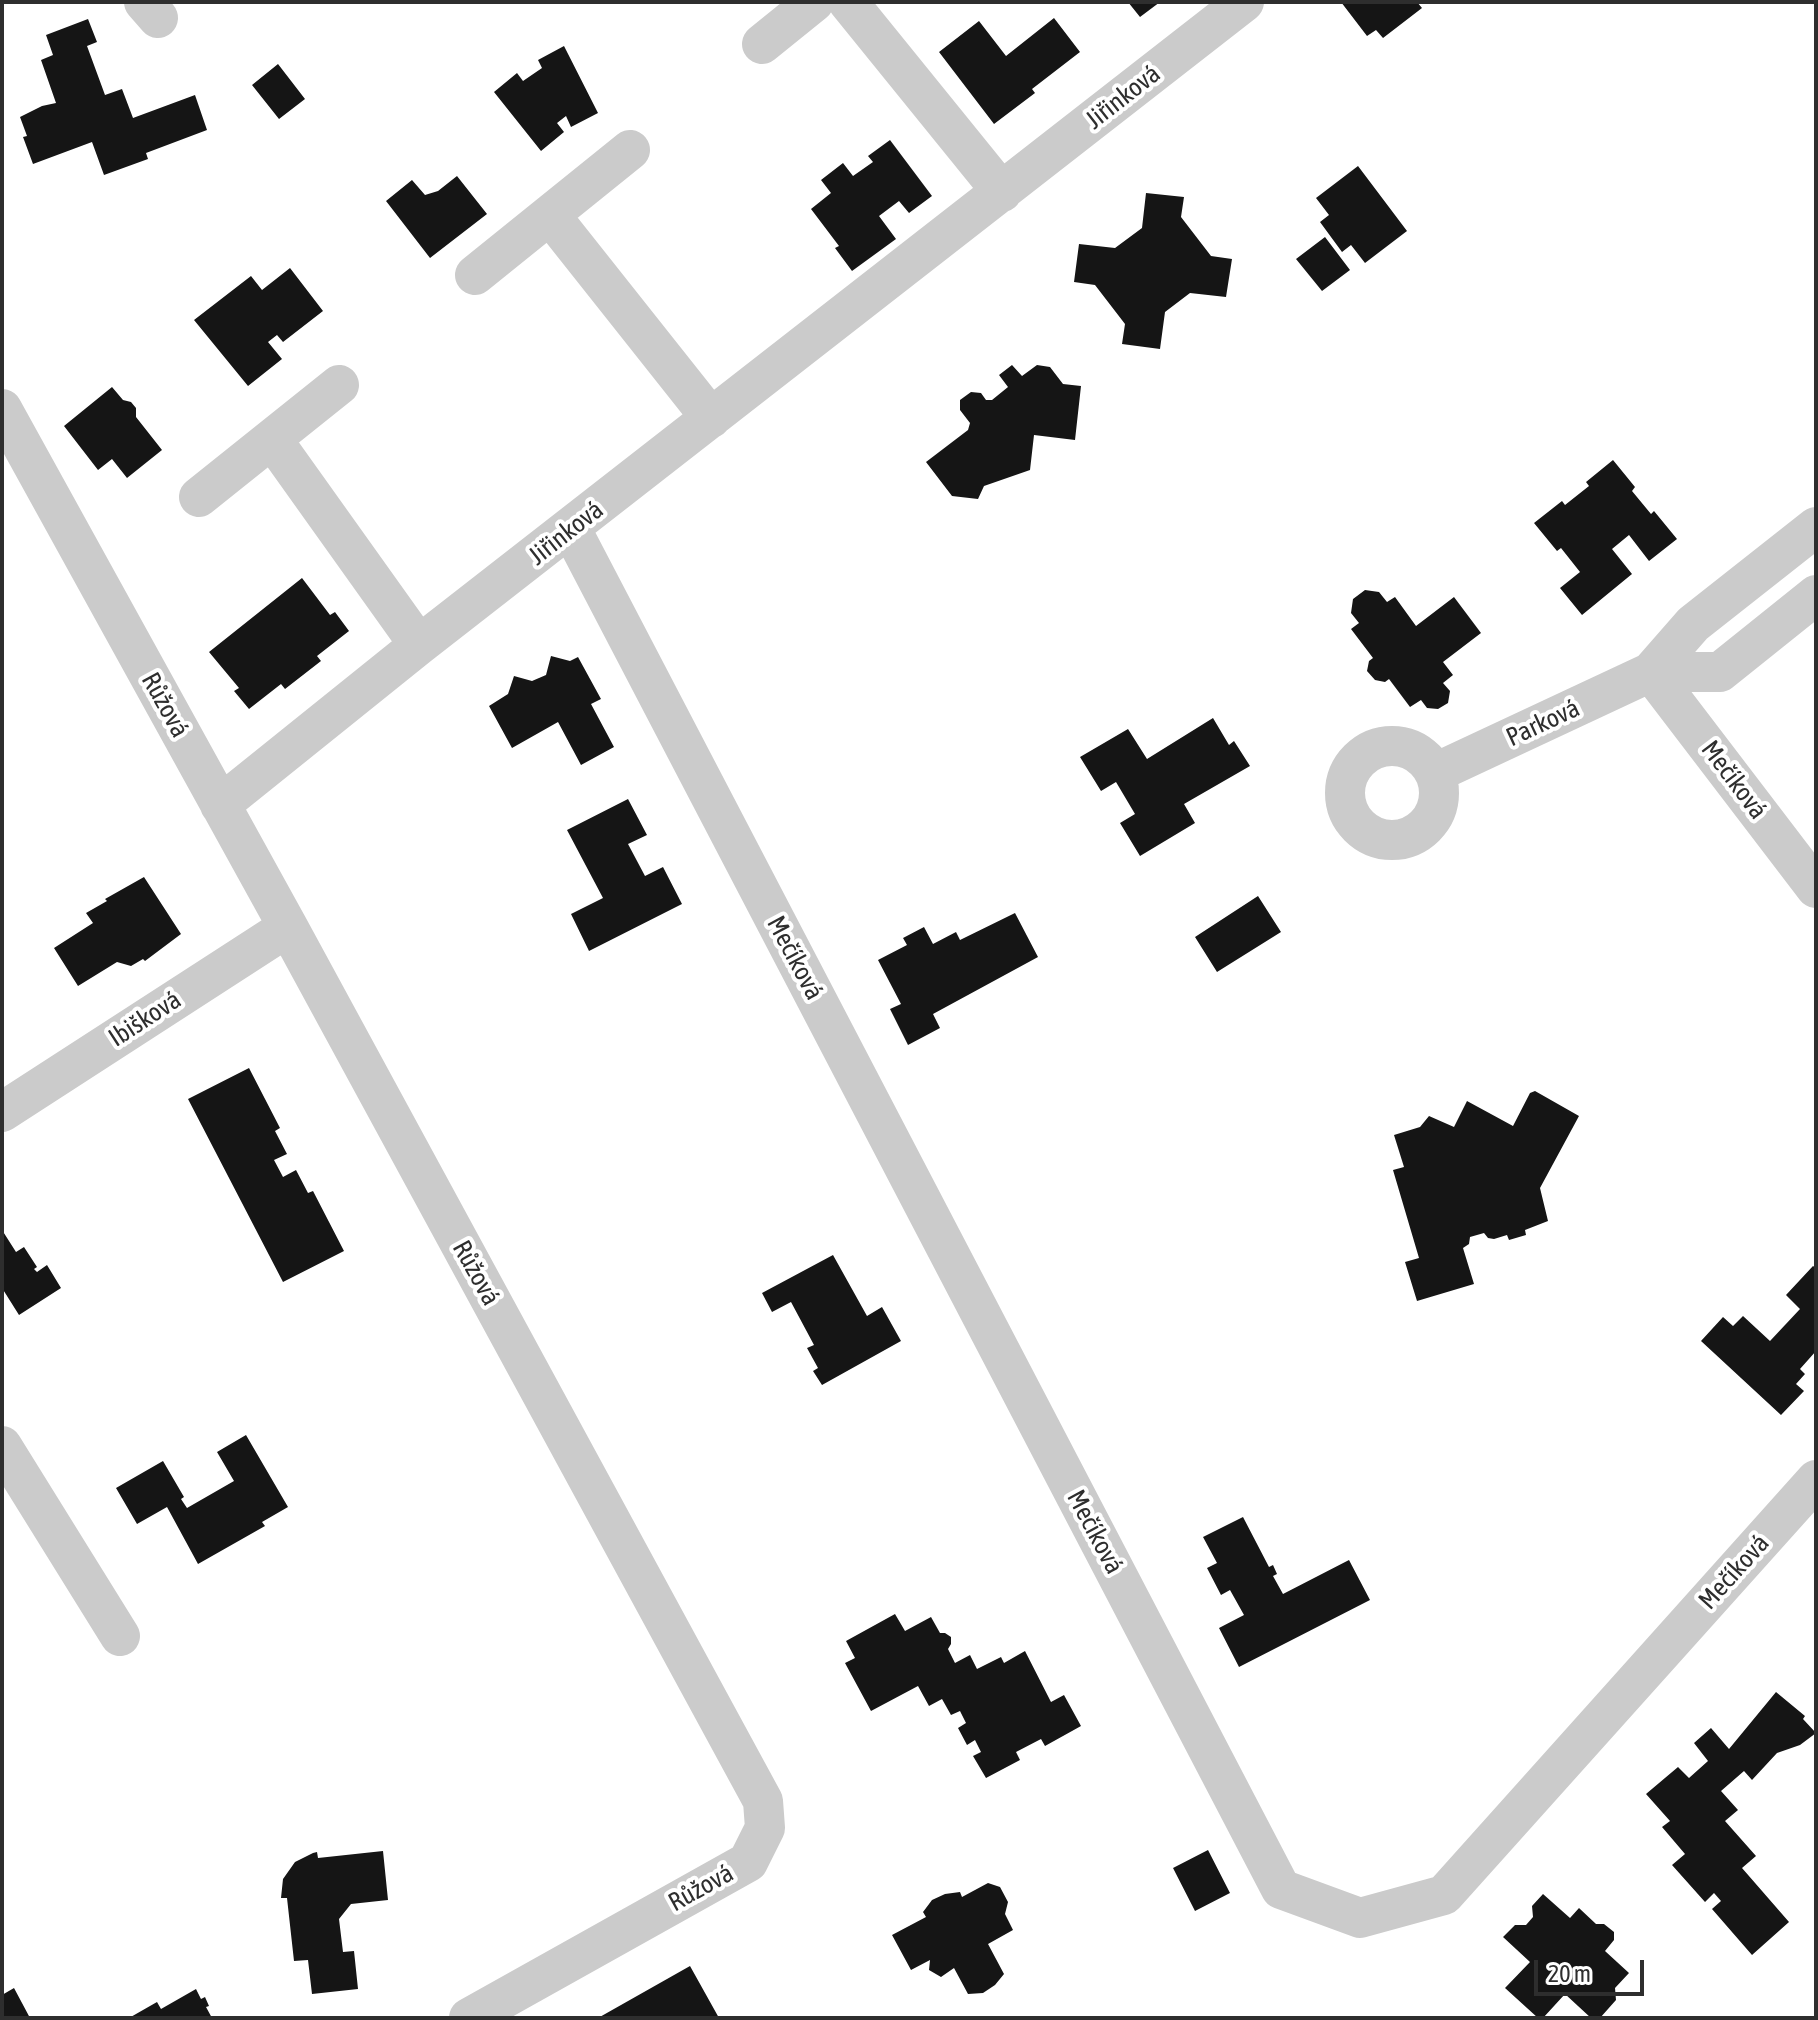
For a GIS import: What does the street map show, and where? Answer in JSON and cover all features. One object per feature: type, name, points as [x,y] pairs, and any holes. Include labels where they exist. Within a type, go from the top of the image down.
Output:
[{"type":"street","points":[[762,44],[814,2]]},
{"type":"street","points":[[848,2],[1002,192]]},
{"type":"street","name":"Jiřinková","points":[[220,805],[419,645],[1244,2]]},
{"type":"street","points":[[475,275],[630,150]]},
{"type":"street","points":[[550,215],[711,418]]},
{"type":"street","points":[[199,497],[339,385]]},
{"type":"street","name":"Růžová","points":[[2,409],[288,927],[763,1801],[765,1828],[748,1862],[469,2018]]},
{"type":"street","points":[[272,439],[419,645]]},
{"type":"street","name":"Parková","points":[[1435,773],[1651,672],[1693,624],[1816,527]]},
{"type":"street","name":"Mečíková","points":[[571,529],[1281,1889],[1360,1918],[1444,1895],[1816,1480]]},
{"type":"street","name":"Parková","points":[[1651,672],[1720,672],[1816,595]]},
{"type":"street","name":"Mečíková","points":[[1651,672],[1816,888]]},
{"type":"street","name":"Ibišková","points":[[2,1112],[288,927]]},
{"type":"street","points":[[2,1446],[120,1636]]},
{"type":"building","points":[[1128,2],[1160,2],[1140,17]]},
{"type":"building","points":[[1341,2],[1417,2],[1422,8],[1383,38],[1376,30],[1367,36]]},
{"type":"building","points":[[1054,18],[1080,52],[1032,89],[1035,93],[994,124],[939,52],[979,21],[1006,56]]},
{"type":"building","points":[[88,19],[97,42],[87,46],[105,95],[122,89],[133,118],[195,95],[207,130],[146,153],[148,159],[104,175],[92,142],[33,164],[23,137],[27,136],[20,117],[56,103],[41,60],[53,55],[46,35]]},
{"type":"building","points":[[564,46],[598,113],[571,127],[566,116],[557,123],[564,132],[541,151],[494,92],[517,73],[523,81],[542,68],[538,60]]},
{"type":"building","points":[[278,64],[305,99],[279,119],[252,85]]},
{"type":"building","points":[[890,140],[932,196],[909,213],[899,201],[879,216],[896,239],[852,271],[835,248],[839,246],[811,209],[831,193],[821,180],[843,163],[853,176],[873,162],[868,156]]},
{"type":"building","points":[[1358,166],[1407,231],[1365,263],[1351,245],[1342,252],[1320,222],[1329,215],[1316,198]]},
{"type":"building","points":[[457,176],[487,214],[430,258],[386,201],[412,180],[425,195],[438,191]]},
{"type":"building","points":[[1146,193],[1184,197],[1181,217],[1211,256],[1232,259],[1226,297],[1190,293],[1165,312],[1160,349],[1122,344],[1125,324],[1095,285],[1074,282],[1079,244],[1115,248],[1142,228]]},
{"type":"building","points":[[1325,237],[1350,270],[1322,291],[1296,259]]},
{"type":"building","points":[[290,268],[323,311],[283,342],[277,335],[268,342],[282,359],[248,386],[194,320],[251,276],[262,290]]},
{"type":"building","points":[[1012,365],[1022,376],[1037,365],[1050,367],[1063,384],[1081,386],[1075,440],[1034,435],[1030,470],[984,486],[978,499],[952,496],[926,462],[968,430],[970,423],[960,410],[960,400],[971,392],[981,393],[986,400],[992,400],[1008,387],[999,375]]},
{"type":"building","points":[[112,387],[123,400],[131,402],[136,408],[136,417],[162,450],[127,478],[112,459],[98,470],[64,426]]},
{"type":"building","points":[[1613,460],[1635,487],[1632,491],[1677,539],[1649,561],[1629,535],[1612,549],[1632,574],[1582,615],[1560,588],[1580,572],[1561,548],[1557,551],[1534,523],[1562,501],[1565,505],[1589,486],[1586,482]]},
{"type":"building","points":[[302,578],[330,615],[335,612],[349,631],[317,656],[321,661],[285,689],[281,684],[249,709],[234,691],[239,688],[209,652]]},
{"type":"building","points":[[1365,590],[1379,592],[1387,602],[1395,597],[1416,626],[1454,597],[1481,633],[1443,662],[1453,675],[1443,683],[1450,691],[1448,703],[1438,709],[1427,708],[1421,700],[1410,707],[1389,679],[1385,682],[1375,680],[1367,671],[1373,658],[1351,629],[1359,623],[1351,613],[1353,599]]},
{"type":"building","points":[[551,656],[570,661],[578,657],[601,699],[591,704],[614,747],[581,765],[558,722],[512,748],[489,706],[508,694],[514,676],[532,681],[546,675]]},
{"type":"building","points":[[1213,718],[1229,745],[1234,741],[1250,766],[1184,804],[1195,823],[1140,856],[1120,823],[1135,814],[1116,782],[1101,791],[1080,757],[1128,729],[1147,759]]},
{"type":"building","points":[[628,799],[647,835],[628,844],[645,876],[663,867],[682,904],[589,951],[571,914],[603,898],[567,830]]},
{"type":"building","points":[[144,877],[181,934],[145,961],[143,959],[131,966],[117,962],[78,986],[54,948],[93,923],[86,913]]},
{"type":"building","points":[[1258,896],[1281,932],[1217,972],[1195,937]]},
{"type":"building","points":[[1015,913],[1038,957],[933,1014],[940,1028],[908,1045],[890,1009],[901,1004],[878,960],[907,945],[903,938],[924,927],[933,944],[956,932],[960,940]]},
{"type":"building","points":[[249,1068],[280,1128],[275,1131],[287,1154],[274,1160],[283,1177],[296,1170],[308,1193],[313,1191],[344,1251],[283,1282],[188,1099]]},
{"type":"building","points":[[1535,1091],[1579,1116],[1540,1188],[1548,1221],[1525,1230],[1526,1235],[1509,1240],[1507,1235],[1494,1239],[1484,1233],[1470,1237],[1469,1244],[1463,1248],[1474,1284],[1417,1301],[1405,1262],[1419,1258],[1393,1170],[1404,1167],[1394,1135],[1420,1127],[1429,1116],[1454,1127],[1467,1101],[1513,1126],[1530,1093]]},
{"type":"building","points":[[2,1230],[16,1252],[24,1247],[37,1272],[47,1265],[61,1288],[19,1315],[2,1288]]},
{"type":"building","points":[[833,1255],[867,1316],[882,1307],[901,1341],[822,1385],[813,1371],[818,1368],[807,1348],[814,1345],[791,1302],[772,1312],[762,1293]]},
{"type":"building","points":[[1813,1266],[1816,1268],[1816,1351],[1800,1369],[1805,1374],[1796,1384],[1804,1391],[1781,1415],[1701,1341],[1723,1317],[1733,1326],[1743,1316],[1770,1341],[1800,1309],[1786,1295]]},
{"type":"building","points":[[246,1435],[288,1507],[262,1522],[265,1526],[198,1564],[167,1507],[137,1524],[116,1488],[163,1461],[187,1508],[234,1481],[217,1452]]},
{"type":"building","points":[[1243,1517],[1269,1567],[1273,1565],[1277,1574],[1273,1576],[1283,1594],[1349,1560],[1370,1600],[1239,1667],[1219,1628],[1244,1615],[1230,1590],[1221,1595],[1207,1568],[1217,1563],[1203,1537]]},
{"type":"building","points":[[895,1614],[905,1631],[931,1617],[940,1633],[951,1637],[948,1649],[955,1663],[970,1655],[977,1669],[1001,1657],[1004,1663],[1025,1651],[1051,1702],[1064,1695],[1081,1726],[1045,1746],[1041,1739],[1016,1752],[1020,1760],[986,1778],[973,1756],[981,1752],[975,1740],[967,1745],[958,1728],[966,1723],[960,1711],[951,1715],[942,1699],[929,1706],[918,1686],[871,1711],[845,1663],[855,1658],[846,1641]]},
{"type":"building","points":[[1776,1692],[1805,1716],[1803,1719],[1816,1733],[1800,1745],[1777,1753],[1752,1780],[1744,1771],[1721,1791],[1738,1810],[1725,1821],[1756,1856],[1742,1868],[1789,1922],[1752,1955],[1712,1909],[1721,1901],[1714,1893],[1705,1902],[1672,1865],[1685,1854],[1662,1827],[1670,1821],[1646,1794],[1678,1767],[1689,1778],[1708,1761],[1694,1743],[1711,1728],[1729,1749]]},
{"type":"building","points":[[1208,1850],[1230,1893],[1195,1911],[1173,1868]]},
{"type":"building","points":[[383,1851],[388,1900],[351,1904],[339,1919],[343,1952],[354,1951],[358,1989],[312,1994],[308,1960],[294,1961],[287,1898],[281,1898],[283,1879],[295,1862],[313,1853],[317,1852],[318,1858]]},
{"type":"building","points":[[988,1883],[1000,1887],[1008,1902],[1005,1914],[1013,1930],[988,1944],[1004,1974],[995,1985],[983,1993],[968,1994],[954,1968],[941,1977],[929,1970],[930,1960],[911,1970],[892,1935],[926,1917],[923,1912],[932,1900],[960,1892],[962,1897]]},
{"type":"building","points":[[1543,1894],[1570,1918],[1579,1908],[1596,1924],[1604,1924],[1614,1932],[1614,1940],[1605,1951],[1629,1973],[1615,1988],[1616,2000],[1600,2018],[1591,2018],[1565,1994],[1543,2018],[1538,2018],[1505,1988],[1530,1962],[1503,1937],[1515,1925],[1526,1925],[1533,1917],[1532,1906]]},
{"type":"building","points":[[690,1966],[719,2018],[598,2018]]},
{"type":"building","points":[[14,1988],[30,2018],[2,2018],[2,1995]]},
{"type":"building","points":[[196,1989],[201,1999],[205,1997],[212,2018],[129,2018],[157,2002],[161,2009]]}]
